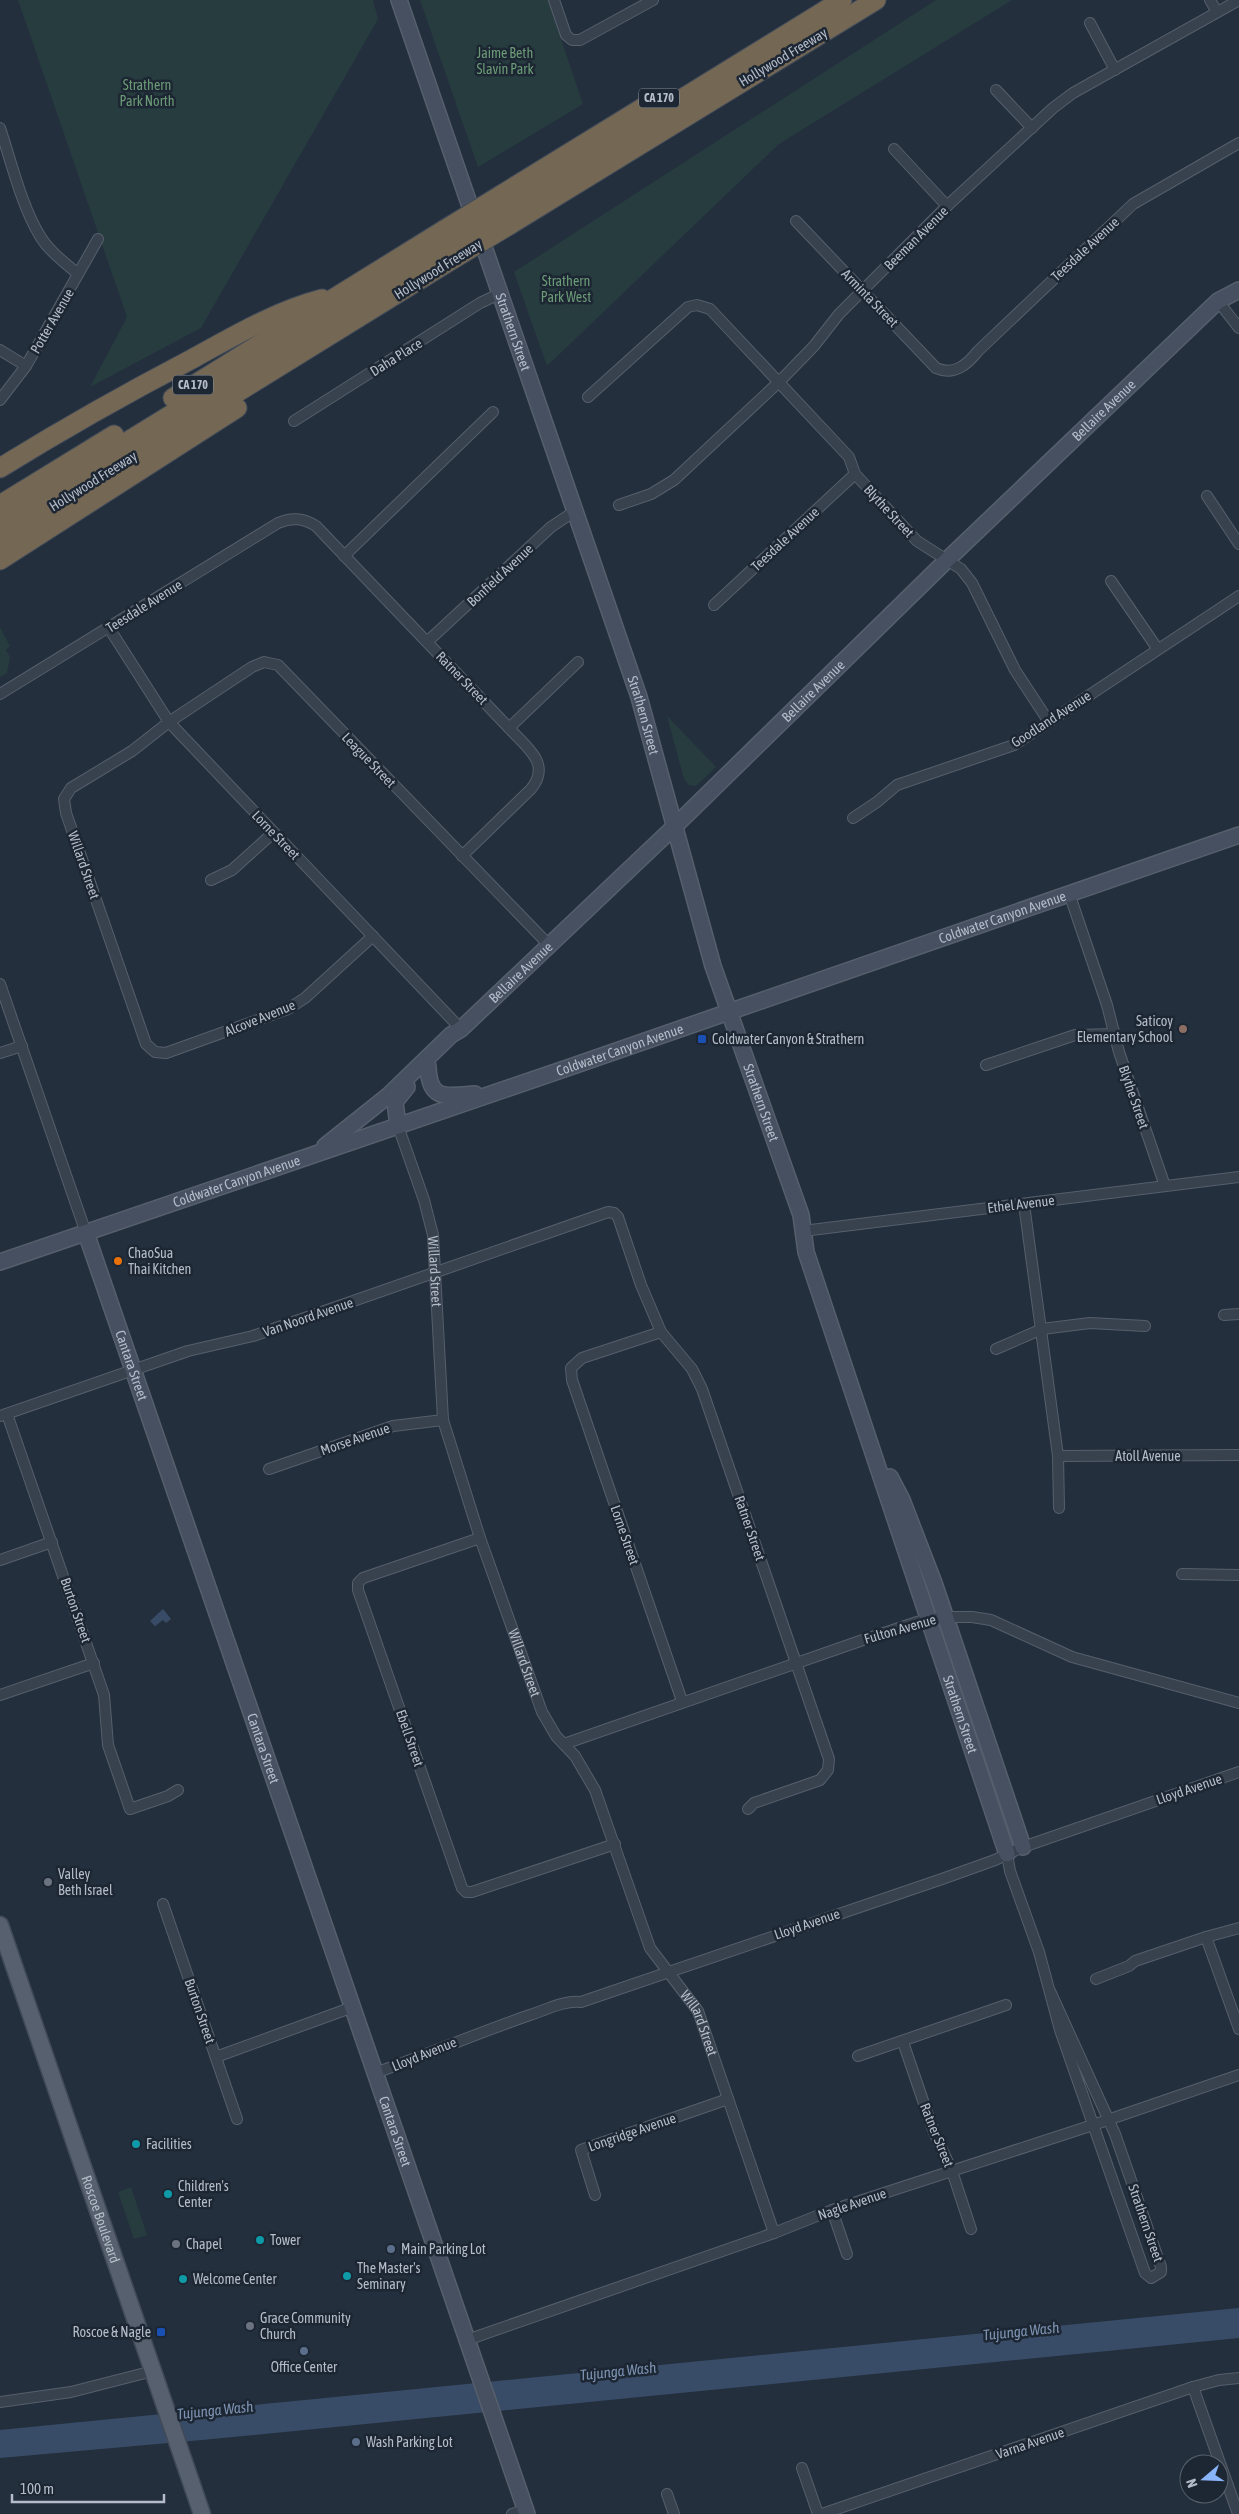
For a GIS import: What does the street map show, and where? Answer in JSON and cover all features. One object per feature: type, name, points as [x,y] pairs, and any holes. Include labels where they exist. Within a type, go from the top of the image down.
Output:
[{"type":"highway","name":"Hollywood Freeway","points":[[0,539],[274,370],[449,246],[506,210],[818,0]]},
{"type":"highway","points":[[506,210],[842,0]]},
{"type":"highway","name":"Hollywood Freeway","points":[[0,505],[341,294],[449,246],[506,210],[716,98],[876,0]]},
{"type":"highway","points":[[0,520],[449,246]]},
{"type":"highway","points":[[0,529],[449,246]]},
{"type":"highway","points":[[0,462],[292,307],[341,294]]},
{"type":"highway","points":[[0,560],[250,399],[274,370]]},
{"type":"highway","points":[[0,468],[58,432]]},
{"type":"main road","name":"Roscoe Boulevard","points":[[0,1925],[202,2514]]},
{"type":"street","name":"Strathern Street","points":[[399,0],[642,706],[707,944],[728,1011],[801,1215],[806,1252],[870,1438],[928,1619],[980,1768],[1007,1854],[1010,1871],[1039,1952],[1060,2030],[1145,2273],[1151,2278],[1157,2276],[1161,2272],[1162,2267],[1109,2120],[1050,1991]]},
{"type":"street","points":[[554,0],[566,35],[572,40],[580,40],[653,0]]},
{"type":"street","points":[[1210,0],[1217,12]]},
{"type":"street","name":"Beeman Avenue","points":[[619,505],[651,494],[674,480],[780,381],[814,346],[839,314],[947,206],[1032,128],[1073,94],[1239,0]]},
{"type":"street","points":[[1090,23],[1115,70]]},
{"type":"street","points":[[996,90],[1032,128]]},
{"type":"street","points":[[0,128],[31,218],[40,237],[55,254],[78,274]]},
{"type":"street","name":"Teesdale Avenue","points":[[946,372],[958,369],[970,361],[978,351],[1133,204],[1239,143]]},
{"type":"street","points":[[894,149],[947,206]]},
{"type":"street","name":"Arminta Street","points":[[796,221],[936,368],[946,372]]},
{"type":"street","name":"Potter Avenue","points":[[0,400],[26,366],[98,239]]},
{"type":"street","name":"Bellaire Avenue","points":[[316,1154],[389,1094],[451,1035],[461,1029],[676,826],[948,559],[1218,301],[1239,290]]},
{"type":"street","name":"Daha Place","points":[[294,421],[480,303],[499,294]]},
{"type":"street","points":[[1218,301],[1239,328]]},
{"type":"street","name":"Blythe Street","points":[[588,398],[688,307],[697,305],[710,309],[780,381],[849,457],[855,474],[917,540],[961,569],[972,583],[1015,670],[1049,722]]},
{"type":"street","points":[[0,350],[26,366]]},
{"type":"street","points":[[344,556],[493,412]]},
{"type":"street","name":"Teesdale Avenue","points":[[714,605],[855,474]]},
{"type":"street","points":[[1206,496],[1239,544]]},
{"type":"street","name":"Bonfield Avenue","points":[[427,642],[551,527],[575,511]]},
{"type":"street","name":"Teesdale Avenue","points":[[0,694],[266,529],[288,519]]},
{"type":"street","name":"Ratner Street","points":[[288,519],[308,521],[316,526],[509,728],[538,762],[540,772],[538,780],[462,856]]},
{"type":"street","points":[[1111,581],[1157,648]]},
{"type":"street","name":"Goodland Avenue","points":[[852,818],[877,802],[897,785],[1014,744],[1157,648],[1239,596]]},
{"type":"street","name":"Lorne Street","points":[[109,628],[169,722],[461,1029]]},
{"type":"street","name":"League Street","points":[[169,722],[252,667],[264,662],[278,665],[549,945]]},
{"type":"street","points":[[509,728],[578,662]]},
{"type":"street","name":"Willard Street","points":[[155,1052],[146,1044],[66,813],[64,799],[71,788],[132,751],[169,722]]},
{"type":"street","points":[[211,880],[232,870],[273,833]]},
{"type":"street","name":"Coldwater Canyon Avenue","points":[[0,1262],[1239,835]]},
{"type":"street","name":"Blythe Street","points":[[1069,893],[1115,1034],[1119,1052],[1165,1186]]},
{"type":"street","name":"Alcove Avenue","points":[[155,1052],[166,1053],[288,1009],[305,998],[373,936]]},
{"type":"street","name":"Cantara Street","points":[[0,984],[496,2422],[521,2513]]},
{"type":"street","name":"Willard Street","points":[[461,1029],[455,1040],[395,1102],[398,1126],[430,1218],[435,1252],[442,1420],[480,1538],[542,1712],[556,1736],[583,1768],[595,1790],[650,1948],[698,2011],[774,2233]]},
{"type":"street","points":[[986,1065],[1075,1035],[1115,1034]]},
{"type":"street","points":[[0,1053],[22,1046]]},
{"type":"street","points":[[428,1066],[430,1087],[445,1096],[493,1093]]},
{"type":"street","points":[[389,1094],[389,1111],[398,1126]]},
{"type":"street","name":"Ethel Avenue","points":[[803,1231],[1239,1177]]},
{"type":"street","points":[[1024,1204],[1058,1456],[1059,1508]]},
{"type":"street","name":"Van Noord Avenue","points":[[4,1415],[188,1351],[253,1336],[608,1212],[614,1213]]},
{"type":"street","name":"Ratner Street","points":[[614,1213],[618,1217],[641,1285],[661,1332],[692,1369],[702,1389],[829,1759],[828,1770],[820,1780],[754,1803],[748,1809]]},
{"type":"street","points":[[1224,1314],[1239,1314]]},
{"type":"street","points":[[996,1349],[1042,1329],[1090,1323],[1144,1326]]},
{"type":"street","name":"Lorne Street","points":[[661,1332],[582,1358],[571,1368],[572,1380],[682,1702]]},
{"type":"street","name":"Burton Street","points":[[4,1415],[52,1542],[94,1663],[104,1695],[108,1745],[130,1809],[168,1796],[178,1790]]},
{"type":"street","name":"Morse Avenue","points":[[269,1469],[393,1426],[442,1420]]},
{"type":"street","name":"Strathern Street","points":[[870,1438],[902,1500],[945,1617],[1023,1847]]},
{"type":"street","name":"Atoll Avenue","points":[[1058,1456],[1239,1455]]},
{"type":"street","name":"Ebell Street","points":[[480,1538],[363,1578],[358,1583],[358,1590],[462,1888],[466,1892],[472,1892],[615,1844]]},
{"type":"street","points":[[0,1560],[52,1542]]},
{"type":"street","points":[[1182,1574],[1239,1575]]},
{"type":"street","name":"Fulton Avenue","points":[[564,1744],[795,1663],[928,1619],[945,1617],[972,1616],[991,1620],[1072,1657],[1239,1703]]},
{"type":"street","points":[[0,1696],[94,1663]]},
{"type":"street","name":"Lloyd Avenue","points":[[375,2073],[524,2017],[572,2001],[581,2002],[669,1972],[1239,1772]]},
{"type":"street","name":"Burton Street","points":[[163,1904],[237,2119]]},
{"type":"street","points":[[1096,1979],[1129,1966],[1135,1961],[1239,1928]]},
{"type":"street","points":[[1206,1937],[1239,2029]]},
{"type":"street","points":[[858,2056],[1006,2005]]},
{"type":"street","points":[[216,2057],[353,2007]]},
{"type":"street","name":"Ratner Street","points":[[903,2042],[933,2130],[952,2171],[971,2228]]},
{"type":"street","name":"Nagle Avenue","points":[[468,2340],[774,2233],[832,2210],[1109,2120],[1239,2074]]},
{"type":"street","name":"Longridge Avenue","points":[[595,2195],[581,2150],[728,2099]]},
{"type":"street","points":[[832,2210],[846,2254]]},
{"type":"street","points":[[0,2402],[71,2392],[153,2371]]},
{"type":"street","name":"Varna Avenue","points":[[822,2514],[1193,2387],[1239,2378]]},
{"type":"street","points":[[1193,2387],[1238,2514]]},
{"type":"street","points":[[802,2468],[818,2514]]},
{"type":"street","points":[[667,2494],[674,2514]]},
{"type":"green space","name":"Strathern Park North","points":[[18,0],[373,0],[378,19],[201,328],[90,387],[127,317]]},
{"type":"green space","name":"Jaime Beth Slavin Park","points":[[420,0],[548,0],[583,104],[478,167]]},
{"type":"green space","name":"Strathern Park West","points":[[936,0],[1012,0],[779,144],[547,366],[514,272]]},
{"type":"green space","points":[[0,627],[10,646],[6,650],[10,657],[7,673],[0,677]]},
{"type":"green space","points":[[667,716],[716,767],[696,786],[689,785],[684,779]]},
{"type":"green space","points":[[131,2187],[147,2235],[134,2239],[118,2192]]},
{"type":"water","points":[[163,1609],[171,1619],[166,1623],[163,1620],[155,1626],[150,1621]]},
{"type":"water","name":"Tujunga Wash","points":[[1239,2308],[1239,2338],[202,2440],[0,2458],[0,2430]]},
{"type":"place","name":"Saticoy Elementary School","points":[[1183,1029]]},
{"type":"place","name":"Coldwater Canyon & Strathern","points":[[702,1039]]},
{"type":"place","name":"ChaoSua Thai Kitchen","points":[[118,1261]]},
{"type":"place","name":"Valley Beth Israel","points":[[48,1882]]},
{"type":"place","name":"Facilities","points":[[136,2144]]},
{"type":"place","name":"Children's Center","points":[[168,2194]]},
{"type":"place","name":"Tower","points":[[260,2240]]},
{"type":"place","name":"Chapel","points":[[176,2244]]},
{"type":"place","name":"Main Parking Lot","points":[[391,2249]]},
{"type":"place","name":"The Master's Seminary","points":[[347,2276]]},
{"type":"place","name":"Welcome Center","points":[[183,2279]]},
{"type":"place","name":"Grace Community Church","points":[[250,2326]]},
{"type":"place","name":"Roscoe & Nagle","points":[[161,2332]]},
{"type":"place","name":"Office Center","points":[[304,2351]]},
{"type":"place","name":"Wash Parking Lot","points":[[356,2442]]}]
